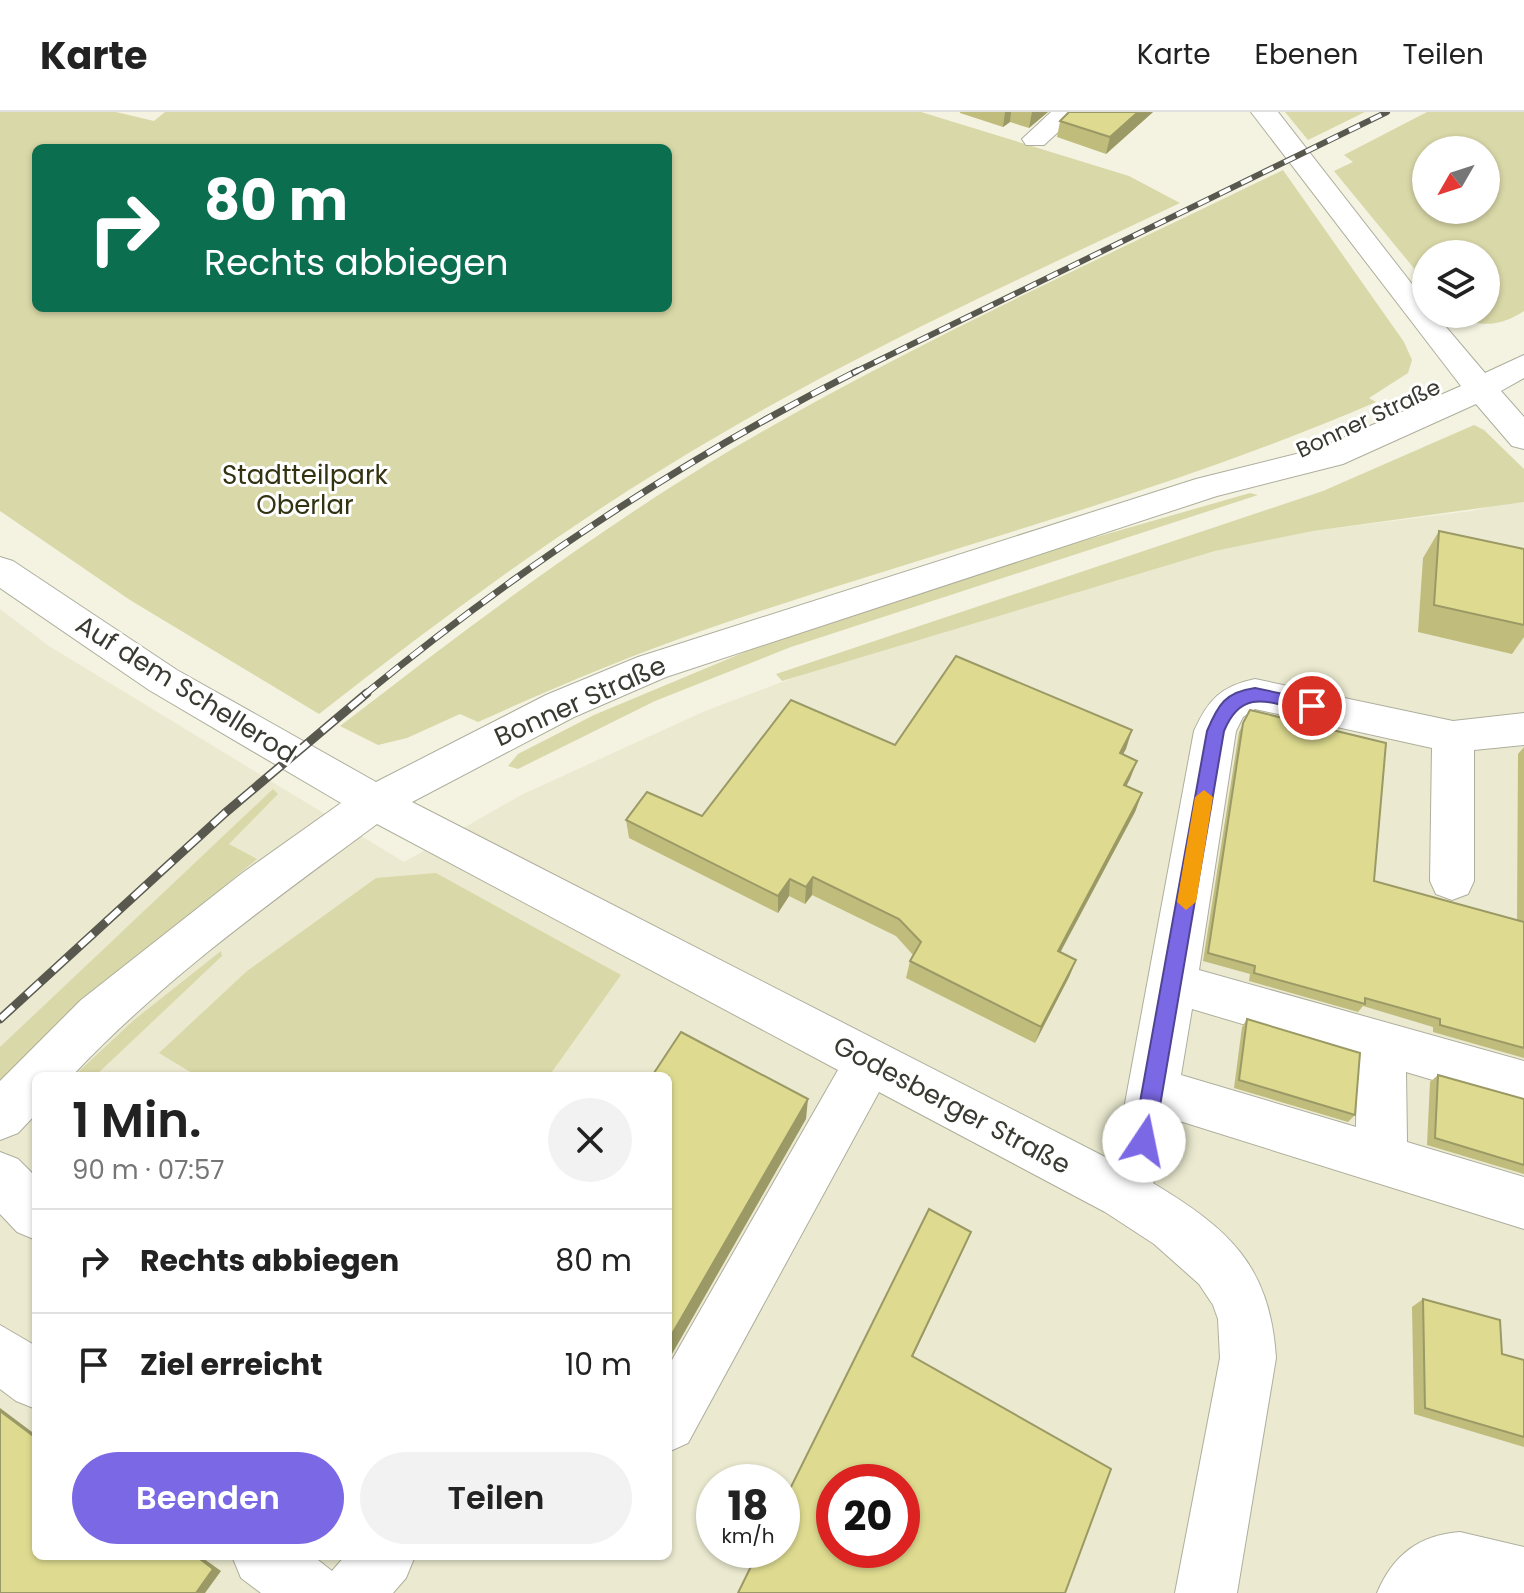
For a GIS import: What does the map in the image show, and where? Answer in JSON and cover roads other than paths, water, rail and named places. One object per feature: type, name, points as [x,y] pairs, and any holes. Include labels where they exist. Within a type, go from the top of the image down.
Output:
[{"type":"street","points":[[1035,139],[1067,112]]},
{"type":"street","points":[[1264,112],[1473,382]]},
{"type":"street","name":"Bonner Straße","points":[[1473,382],[1524,340]]},
{"type":"street","name":"Bonner Straße","points":[[42,1072],[98,1015],[257,887],[377,801],[560,706],[652,667],[1208,487],[1331,456],[1473,382],[1524,365]]},
{"type":"street","name":"Bonner Straße","points":[[1473,382],[1524,438]]},
{"type":"street","name":"Auf dem Schellerod","points":[[0,570],[163,680],[377,801]]},
{"type":"street","points":[[1123,1194],[1144,1141],[1215,731],[1225,706],[1241,696],[1255,694],[1453,737],[1524,729]]},
{"type":"street","points":[[1452,881],[1453,737]]},
{"type":"street","name":"Godesberger Straße","points":[[377,801],[427,832],[1123,1194],[1173,1225],[1218,1265],[1235,1289],[1246,1319],[1248,1358],[1206,1593]]},
{"type":"street","points":[[1173,983],[1524,1084]]},
{"type":"street","points":[[1381,1160],[1382,1043]]},
{"type":"street","points":[[672,1416],[869,1062]]},
{"type":"street","name":"Bonner Straße","points":[[0,1116],[32,1082]]},
{"type":"street","points":[[1153,1090],[1524,1203]]},
{"type":"street","points":[[0,1353],[32,1378]]},
{"type":"street","points":[[268,1560],[311,1593]]},
{"type":"street","points":[[354,1593],[381,1560]]},
{"type":"street","points":[[1408,1593],[1435,1565],[1462,1560],[1524,1578]]},
{"type":"railway","points":[[856,372],[1387,112]]},
{"type":"railway","points":[[364,695],[481,604],[602,519],[727,441],[856,372]]},
{"type":"railway","points":[[0,1019],[225,813],[367,693]]},
{"type":"park label","name":"Stadtteilpark Oberlar","points":[[305,490]]}]
